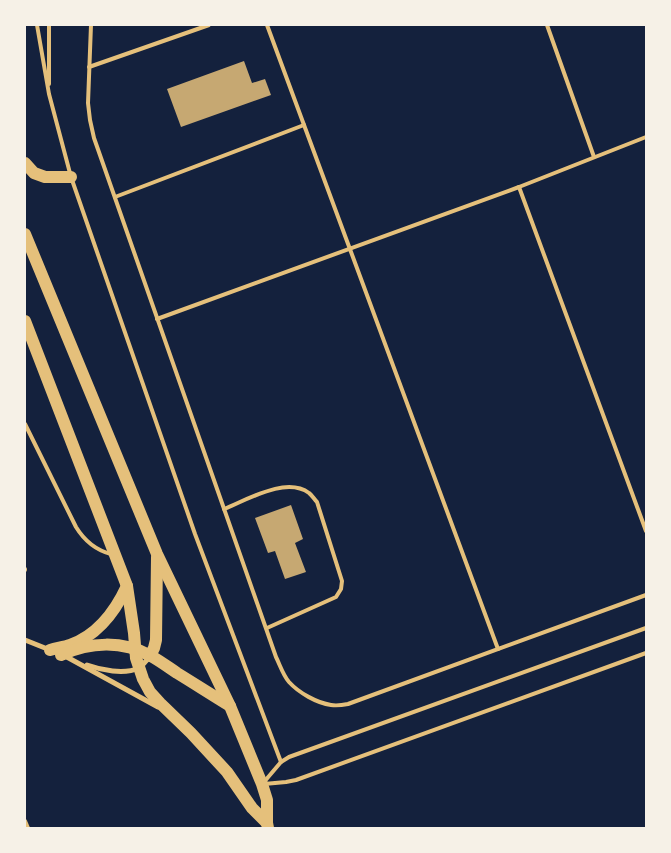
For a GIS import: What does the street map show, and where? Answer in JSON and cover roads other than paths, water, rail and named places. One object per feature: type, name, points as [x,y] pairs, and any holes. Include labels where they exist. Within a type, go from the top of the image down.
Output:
[{"type":"main road","points":[[25,163],[34,173],[45,177],[72,177]]},
{"type":"main road","points":[[25,234],[157,554],[230,706],[262,784],[267,800],[267,826]]},
{"type":"main road","points":[[25,321],[127,586],[138,668],[143,679],[150,692],[227,772],[267,826]]},
{"type":"main road","points":[[150,656],[156,640],[157,554]]},
{"type":"main road","points":[[56,652],[83,640],[95,631],[114,610],[127,586]]},
{"type":"main road","points":[[56,652],[97,644],[110,644],[135,649],[150,656],[230,706]]},
{"type":"street","points":[[25,640],[77,662],[171,713]]},
{"type":"street","points":[[77,662],[106,670],[122,671],[138,668],[150,656]]},
{"type":"lane","points":[[37,25],[50,94],[72,177],[195,534],[281,762]]},
{"type":"lane","points":[[49,25],[50,94]]},
{"type":"lane","points":[[90,25],[88,103],[94,138],[266,628],[281,668],[289,682],[316,700],[331,705],[348,704],[646,595]]},
{"type":"lane","points":[[89,67],[209,25]]},
{"type":"lane","points":[[267,25],[498,649]]},
{"type":"lane","points":[[547,25],[594,157]]},
{"type":"lane","points":[[115,197],[304,125]]},
{"type":"lane","points":[[157,318],[519,187],[646,137]]},
{"type":"lane","points":[[519,187],[646,531]]},
{"type":"lane","points":[[25,424],[80,534],[99,550],[116,555]]},
{"type":"lane","points":[[224,509],[276,488],[292,486],[308,492],[317,502],[342,580],[341,589],[336,597],[266,628]]},
{"type":"lane","points":[[262,784],[281,762],[289,757],[646,628]]},
{"type":"lane","points":[[262,784],[296,780],[646,653]]},
{"type":"lane","points":[[25,821],[28,828]]}]
